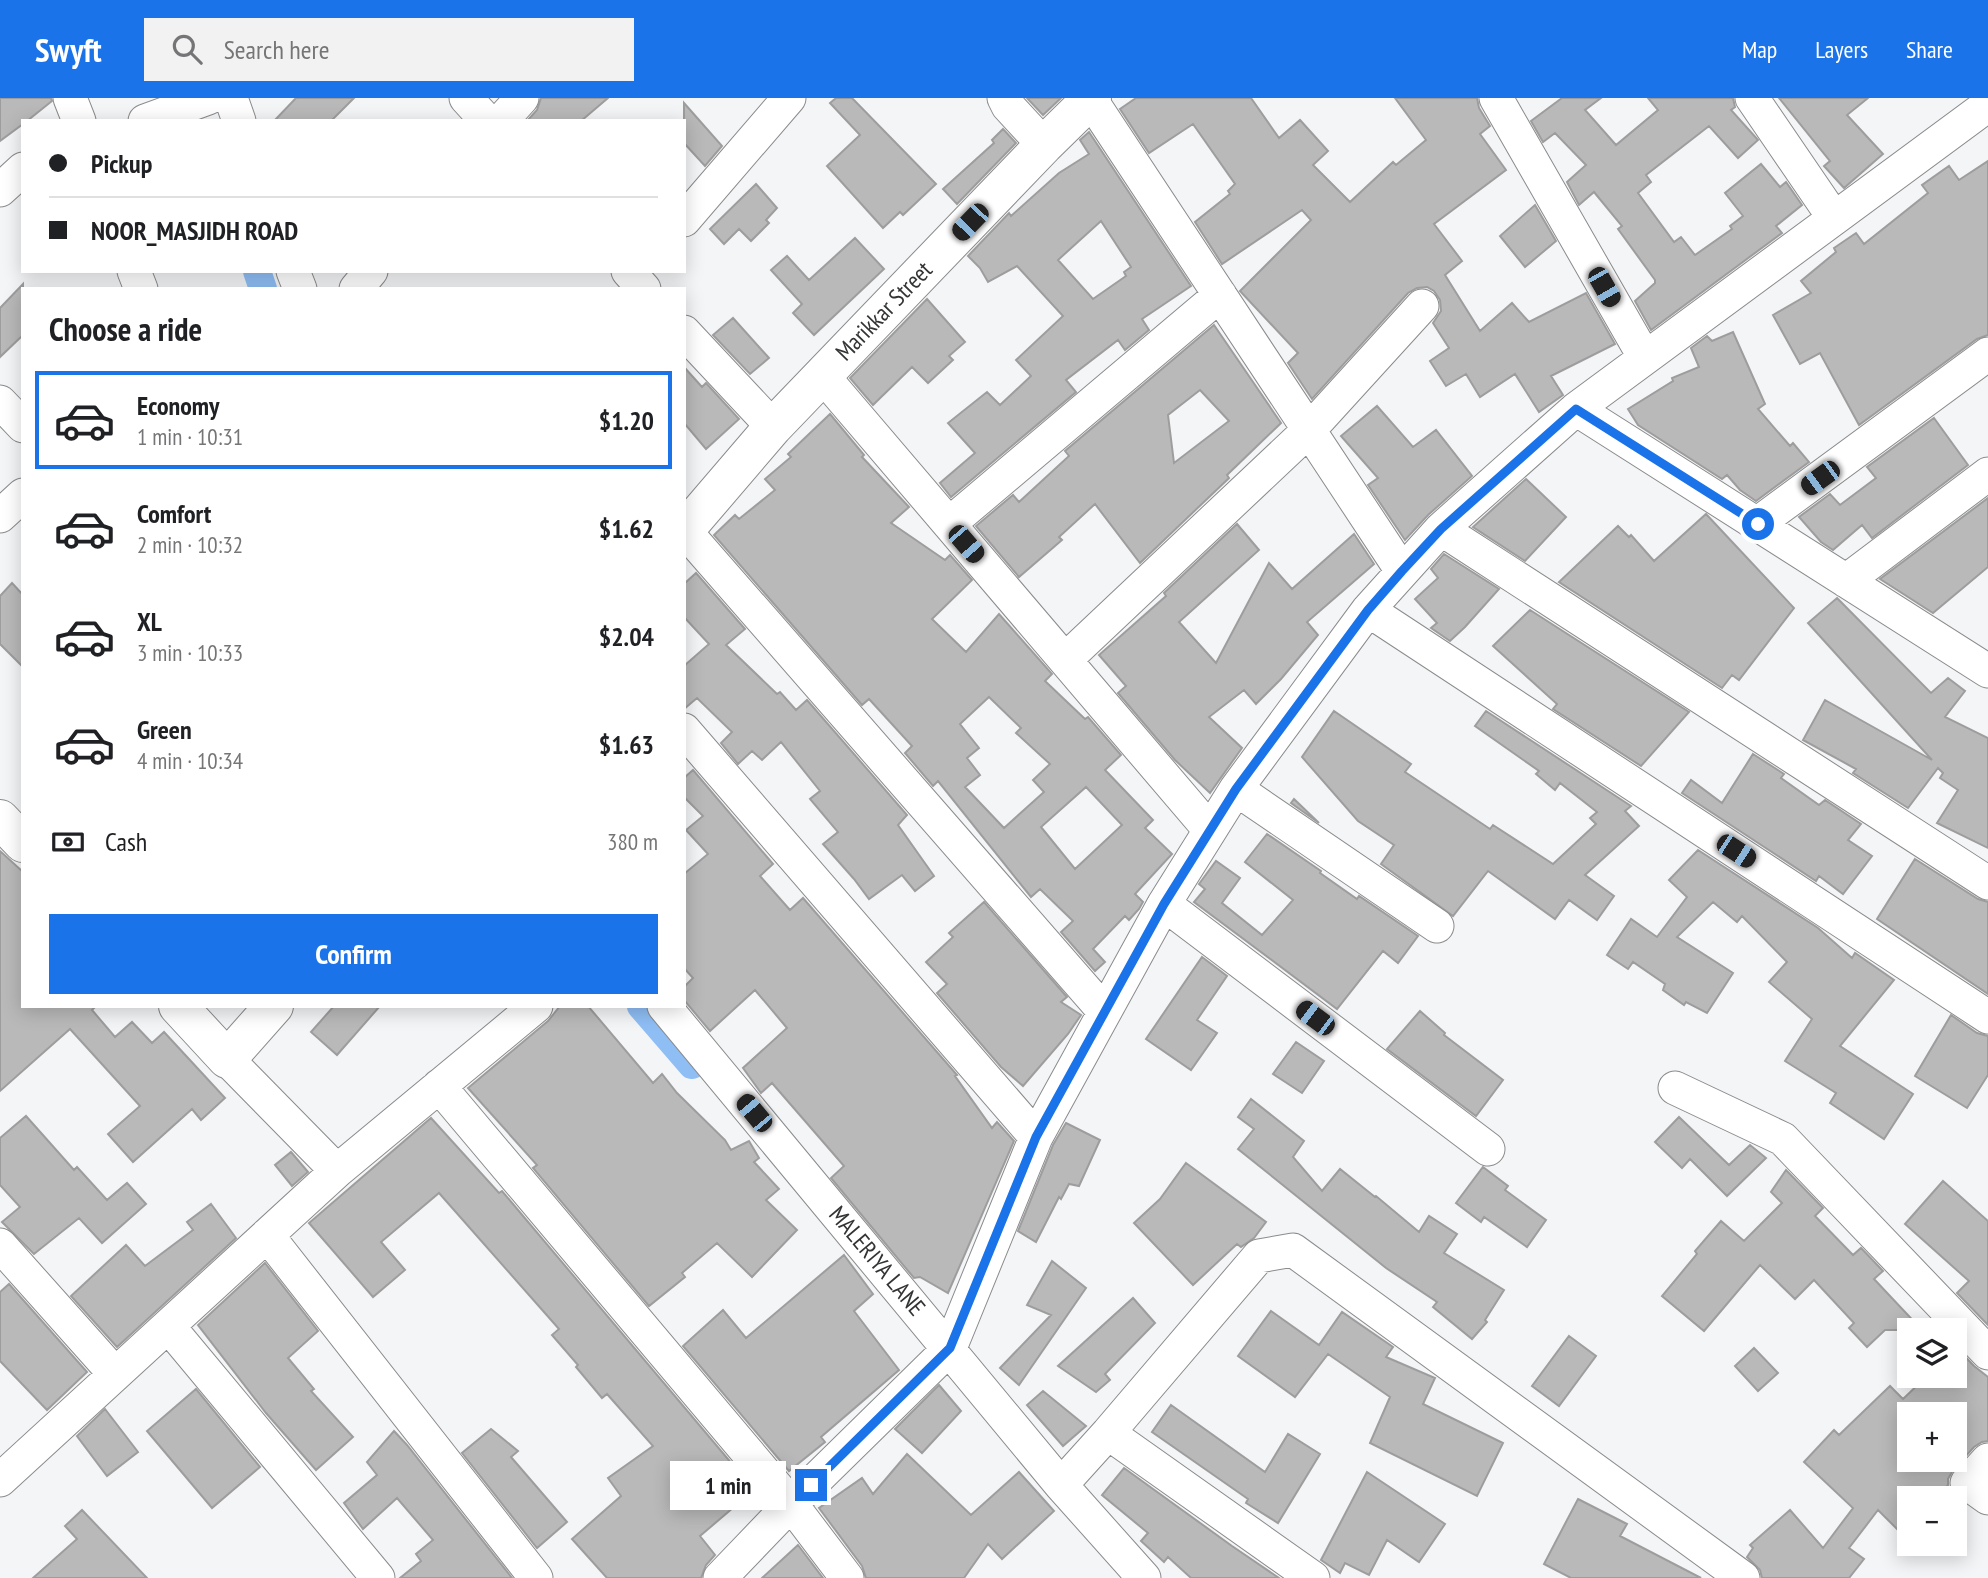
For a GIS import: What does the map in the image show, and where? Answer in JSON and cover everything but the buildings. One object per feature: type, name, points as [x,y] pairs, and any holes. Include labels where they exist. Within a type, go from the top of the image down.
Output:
[{"type":"street","points":[[150,119],[208,98]]},
{"type":"street","points":[[231,98],[238,119]]},
{"type":"street","points":[[466,98],[485,119]]},
{"type":"street","points":[[503,119],[522,98]]},
{"type":"street","points":[[686,218],[789,98]]},
{"type":"street","points":[[1004,98],[1008,106],[1044,145]]},
{"type":"street","points":[[1496,98],[1645,358]]},
{"type":"street","points":[[1752,98],[1833,218]]},
{"type":"street","points":[[1092,99],[1402,571]]},
{"type":"street","name":"Marikkar Street","points":[[686,530],[773,427],[822,375],[1044,145],[1092,99]]},
{"type":"street","points":[[720,1578],[791,1504],[950,1348],[1036,1137],[1164,904],[1236,789],[1368,610],[1441,529],[1576,409],[1988,105]]},
{"type":"street","points":[[0,190],[21,171]]},
{"type":"street","points":[[358,287],[369,273]]},
{"type":"street","points":[[949,524],[1220,295]]},
{"type":"street","points":[[1065,660],[1309,430],[1422,306]]},
{"type":"street","points":[[686,334],[773,427]]},
{"type":"street","points":[[1758,524],[1988,354]]},
{"type":"street","points":[[822,375],[1209,829]]},
{"type":"street","points":[[1576,409],[1986,668]]},
{"type":"street","points":[[1846,581],[1988,474]]},
{"type":"street","points":[[0,516],[21,497]]},
{"type":"street","points":[[1441,529],[1988,883]]},
{"type":"street","points":[[686,532],[1104,1011]]},
{"type":"street","points":[[1368,610],[1988,1017]]},
{"type":"street","points":[[686,732],[1036,1137]]},
{"type":"street","points":[[1236,789],[1437,926]]},
{"type":"street","points":[[0,819],[21,841]]},
{"type":"street","points":[[1164,904],[1488,1149]]},
{"type":"street","points":[[180,1008],[337,1171]]},
{"type":"street","points":[[227,1059],[272,1008]]},
{"type":"street","points":[[0,1480],[337,1171],[534,1008]]},
{"type":"street","name":"MALERIYA LANE","points":[[666,1008],[950,1348],[1060,1485],[1144,1578]]},
{"type":"street","points":[[439,1086],[791,1504],[847,1578]]},
{"type":"street","points":[[1675,1088],[1783,1139],[1988,1353]]},
{"type":"street","points":[[267,1235],[536,1578]]},
{"type":"street","points":[[0,1245],[115,1374]]},
{"type":"street","points":[[1060,1485],[1108,1433],[1259,1256],[1293,1250],[1743,1578]]},
{"type":"street","points":[[169,1327],[378,1578]]},
{"type":"street","points":[[1108,1433],[1313,1578]]},
{"type":"street","points":[[1988,1460],[1967,1483],[1988,1498]]},
{"type":"waterway","points":[[258,273],[262,287]]},
{"type":"waterway","points":[[643,1008],[692,1065]]},
{"type":"route","points":[[811,1485],[950,1348],[1036,1137],[1164,904],[1209,829],[1252,767],[1368,610],[1441,529],[1576,409],[1758,524]]}]
